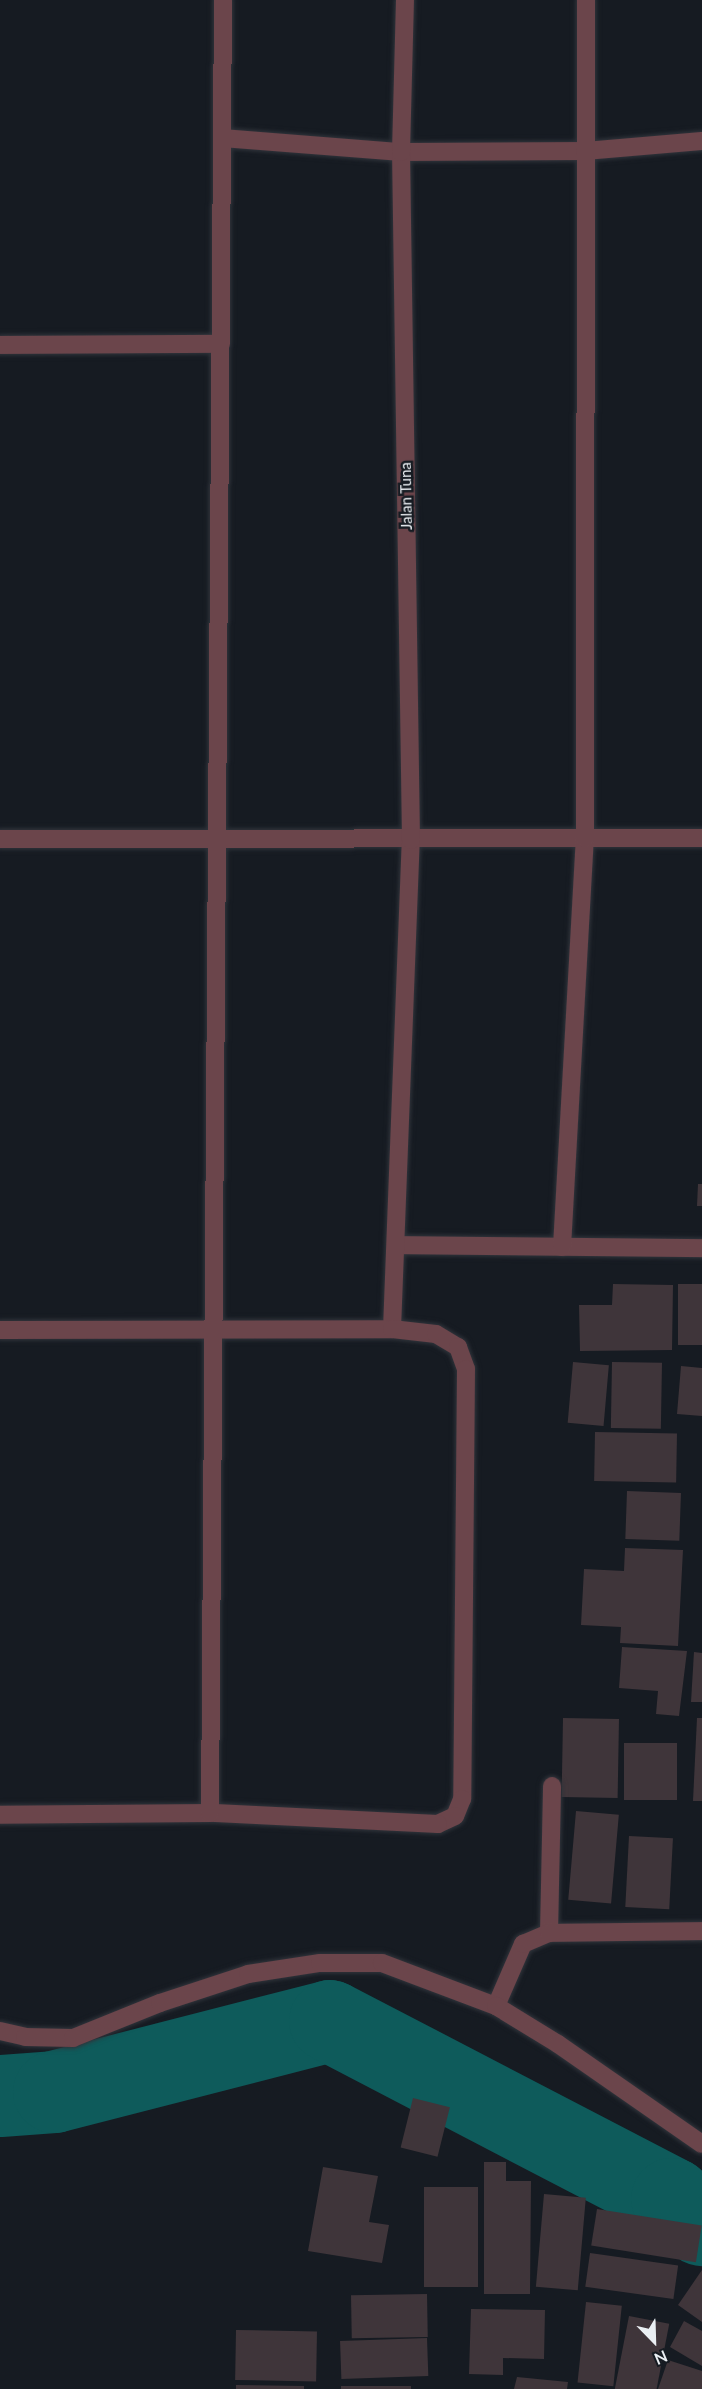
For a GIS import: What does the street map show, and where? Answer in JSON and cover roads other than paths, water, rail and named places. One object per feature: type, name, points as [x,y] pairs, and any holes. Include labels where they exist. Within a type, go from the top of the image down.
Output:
[{"type":"street","points":[[210,1813],[212,1330],[219,840],[223,0]]},
{"type":"street","name":"Jalan Tuna","points":[[392,1329],[411,840],[401,152],[405,0]]},
{"type":"street","points":[[562,1247],[585,838],[586,0]]},
{"type":"street","points":[[222,138],[401,152],[585,151],[702,141]]},
{"type":"street","points":[[0,345],[221,344]]},
{"type":"street","points":[[0,839],[702,838]]},
{"type":"street","points":[[396,1245],[702,1248]]},
{"type":"street","points":[[0,1330],[392,1329],[436,1334],[458,1347],[466,1369],[462,1799],[455,1816],[438,1824],[210,1813],[0,1815]]},
{"type":"street","points":[[549,1933],[552,1786]]},
{"type":"street","points":[[496,2007],[523,1944],[549,1933],[702,1931]]},
{"type":"street","points":[[0,2031],[25,2037],[73,2038],[160,2003],[248,1974],[320,1963],[382,1963],[496,2007],[558,2044],[702,2144]]},
{"type":"waterway","points":[[0,2096],[54,2092],[330,2021],[672,2199],[702,2225]]}]
